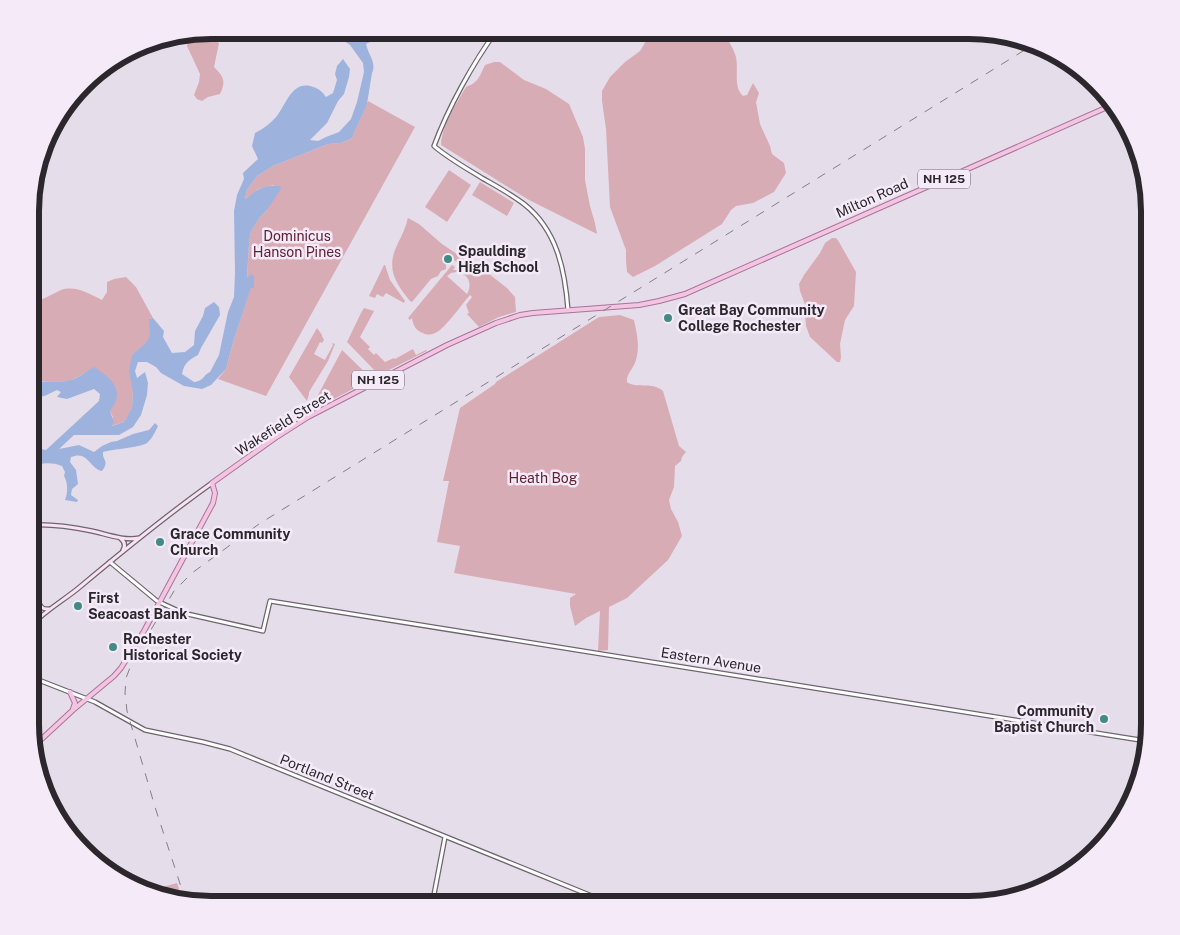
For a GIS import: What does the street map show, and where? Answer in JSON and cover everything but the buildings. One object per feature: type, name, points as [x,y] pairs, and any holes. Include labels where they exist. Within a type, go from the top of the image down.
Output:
[{"type":"main road","name":"Milton Road","points":[[640,304],[665,300],[698,288],[1107,107]]},
{"type":"main road","name":"Wakefield Street","points":[[39,619],[80,588],[121,552],[212,483],[308,417],[447,345],[509,318],[534,313],[640,304]]},
{"type":"main road","points":[[40,742],[86,698],[119,671],[160,603],[213,504],[215,493],[212,483]]},
{"type":"main road","points":[[39,525],[69,526],[134,539],[140,538]]},
{"type":"main road","points":[[117,536],[124,544],[121,552]]},
{"type":"main road","points":[[39,605],[42,608],[50,609]]},
{"type":"main road","points":[[70,692],[75,702],[73,710]]},
{"type":"street","points":[[490,39],[468,76],[434,146],[451,159],[519,201],[542,222],[553,240],[560,259],[568,310]]},
{"type":"street","points":[[110,562],[160,603]]},
{"type":"street","name":"Eastern Avenue","points":[[160,603],[183,613],[263,631],[270,601],[1141,740]]},
{"type":"street","name":"Portland Street","points":[[39,680],[86,698],[144,730],[230,749],[592,896]]},
{"type":"street","points":[[434,896],[445,837]]},
{"type":"green space","points":[[199,39],[214,39],[219,43],[214,67],[223,79],[220,94],[208,97],[202,101],[194,95],[200,74],[187,46],[188,42]]},
{"type":"green space","points":[[646,39],[727,39],[735,54],[737,81],[740,92],[743,96],[747,95],[753,83],[759,93],[756,102],[760,124],[772,154],[784,163],[786,173],[774,192],[753,203],[736,206],[722,224],[655,266],[633,277],[627,272],[626,250],[610,207],[602,91],[610,77],[625,62],[640,51]]},
{"type":"green space","points":[[500,62],[524,80],[546,89],[569,104],[583,137],[585,180],[597,234],[529,200],[441,145],[447,122],[466,87],[476,81],[485,65]]},
{"type":"green space","name":"Dominicus Hanson Pines","points":[[368,101],[415,127],[266,396],[218,379],[226,369],[251,287],[254,288],[247,279],[251,231],[267,210],[274,185],[258,189],[245,199],[247,190],[257,176],[273,166],[328,144],[341,143],[352,138]]},
{"type":"green space","points":[[449,170],[471,185],[447,222],[425,207]]},
{"type":"green space","points":[[480,182],[514,203],[507,216],[472,195]]},
{"type":"green space","points":[[408,218],[419,224],[442,244],[482,271],[484,270],[507,288],[515,297],[516,312],[499,317],[479,327],[467,314],[469,313],[466,305],[472,297],[470,295],[439,331],[433,334],[424,334],[418,331],[412,318],[410,320],[408,318],[452,265],[455,267],[453,270],[460,270],[462,267],[447,254],[445,257],[449,265],[446,265],[446,269],[431,279],[412,302],[410,301],[397,283],[392,265],[395,250]],"holes":[[[451,273],[464,274],[468,279],[470,286],[467,294],[447,276]]]},
{"type":"green space","points":[[832,238],[836,238],[839,242],[856,272],[854,306],[845,320],[840,344],[840,362],[837,362],[810,337],[806,326],[806,307],[799,284],[825,243]]},
{"type":"green space","points":[[384,265],[390,280],[405,301],[404,303],[386,293],[383,297],[377,294],[375,298],[369,296]]},
{"type":"green space","points":[[126,277],[136,287],[153,318],[150,319],[151,331],[148,343],[132,355],[132,409],[124,422],[111,426],[113,417],[94,368],[70,381],[39,380],[39,300],[66,289],[82,291],[102,300],[107,292],[107,282]]},
{"type":"green space","points":[[364,308],[374,311],[360,337],[370,347],[368,349],[374,355],[376,353],[385,362],[413,349],[416,355],[427,351],[379,375],[347,342]]},
{"type":"green space","name":"Heath Bog","points":[[620,315],[634,320],[638,340],[636,360],[627,382],[635,385],[654,386],[663,391],[679,446],[686,452],[681,461],[675,466],[674,487],[669,500],[682,536],[668,560],[627,598],[609,607],[608,650],[598,651],[600,611],[575,626],[570,598],[576,594],[454,573],[460,546],[437,542],[449,481],[443,481],[460,408],[496,382],[599,317]]},
{"type":"green space","points":[[317,328],[324,340],[322,343],[320,342],[314,354],[325,360],[333,345],[332,343],[335,344],[328,361],[309,392],[307,401],[289,377]]},
{"type":"green space","points":[[342,350],[372,379],[309,412]]},
{"type":"green space","points":[[177,883],[180,893],[166,890],[160,888]]},
{"type":"water","points":[[341,39],[375,39],[366,44],[372,58],[373,69],[367,104],[352,138],[341,143],[328,144],[273,166],[257,176],[247,190],[245,199],[264,187],[280,186],[281,189],[251,231],[247,278],[251,274],[254,276],[254,288],[251,288],[226,369],[211,385],[202,389],[184,386],[161,373],[156,367],[147,362],[138,362],[135,371],[137,378],[145,372],[148,383],[147,395],[141,415],[133,427],[119,435],[74,435],[59,449],[79,445],[94,452],[111,442],[149,430],[155,423],[158,426],[155,433],[143,445],[103,452],[106,463],[102,471],[81,456],[71,457],[70,462],[76,470],[78,484],[72,489],[71,495],[78,500],[77,502],[65,500],[67,484],[62,466],[46,463],[39,464],[39,449],[46,450],[99,401],[100,394],[94,389],[67,399],[57,397],[61,392],[57,390],[44,396],[39,396],[39,383],[71,380],[94,367],[111,380],[116,390],[116,400],[110,411],[114,422],[112,426],[124,422],[132,408],[133,392],[129,371],[132,355],[148,340],[150,332],[149,319],[153,318],[164,331],[163,337],[172,353],[185,352],[194,345],[195,331],[205,308],[214,302],[219,307],[220,315],[198,355],[187,362],[182,374],[194,382],[200,381],[210,372],[219,355],[228,312],[234,297],[234,211],[237,195],[244,179],[243,173],[258,159],[252,146],[255,133],[275,119],[290,95],[299,87],[313,87],[320,90],[326,97],[333,93],[337,80],[335,74],[337,66],[343,59],[350,69],[344,94],[338,101],[327,123],[310,140],[318,141],[339,132],[351,119],[364,72],[363,63],[350,45]]},
{"type":"railway","points":[[183,894],[155,807],[127,711],[125,693],[126,678],[133,660],[174,591],[192,573],[259,524],[1026,49]]},
{"type":"place","name":"Spaulding High School","points":[[448,259]]},
{"type":"place","name":"Great Bay Community College Rochester","points":[[668,318]]},
{"type":"place","name":"Grace Community Church","points":[[160,542]]},
{"type":"place","name":"First Seacoast Bank","points":[[78,606]]},
{"type":"place","name":"Rochester Historical Society","points":[[113,647]]},
{"type":"place","name":"Community Baptist Church","points":[[1104,719]]}]
